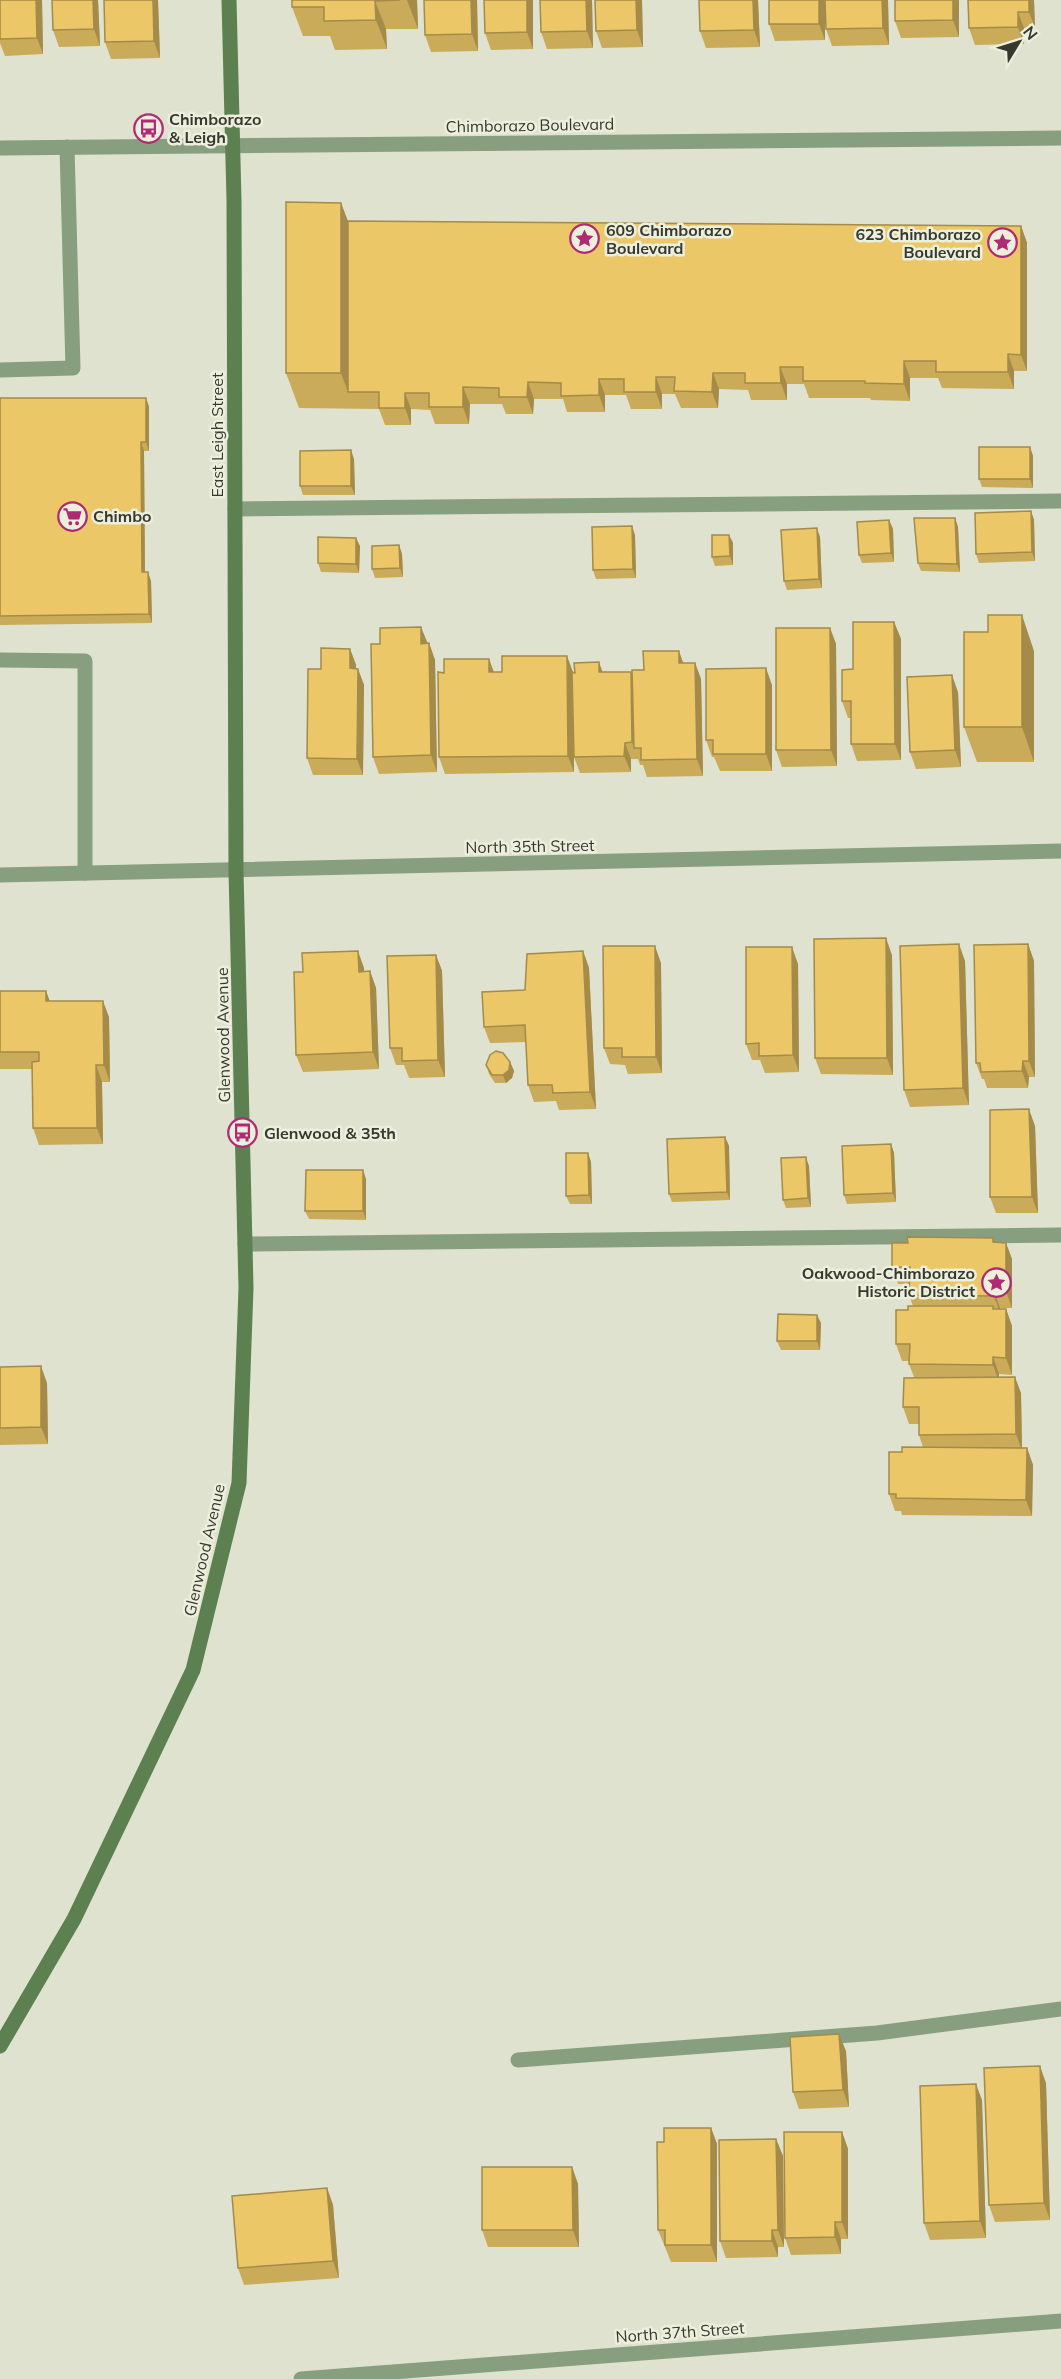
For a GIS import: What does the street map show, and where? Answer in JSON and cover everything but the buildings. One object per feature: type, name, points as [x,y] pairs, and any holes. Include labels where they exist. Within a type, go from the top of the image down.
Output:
[{"type":"street","name":"East Leigh Street","points":[[229,0],[234,200],[236,871]]},
{"type":"street","name":"Chimborazo Boulevard","points":[[0,148],[1061,138]]},
{"type":"street","points":[[0,370],[73,368],[67,147]]},
{"type":"street","points":[[235,509],[1061,501]]},
{"type":"street","points":[[0,660],[85,661],[85,873]]},
{"type":"street","name":"North 35th Street","points":[[0,875],[1061,851]]},
{"type":"street","name":"Glenwood Avenue","points":[[0,2046],[74,1919],[193,1670],[239,1483],[246,1288],[236,871]]},
{"type":"street","points":[[245,1244],[1061,1235]]},
{"type":"street","points":[[518,2060],[877,2033],[1061,2009]]},
{"type":"street","name":"North 37th Street","points":[[301,2379],[1061,2321]]},
{"type":"place","name":"Chimborazo & Leigh","points":[[148,128]]},
{"type":"place","name":"609 Chimborazo Boulevard","points":[[585,239]]},
{"type":"place","name":"623 Chimborazo Boulevard","points":[[1002,243]]},
{"type":"place","name":"Chimbo","points":[[72,516]]},
{"type":"place","name":"Glenwood & 35th","points":[[243,1133]]},
{"type":"place","name":"Oakwood-Chimborazo Historic District","points":[[996,1282]]}]
